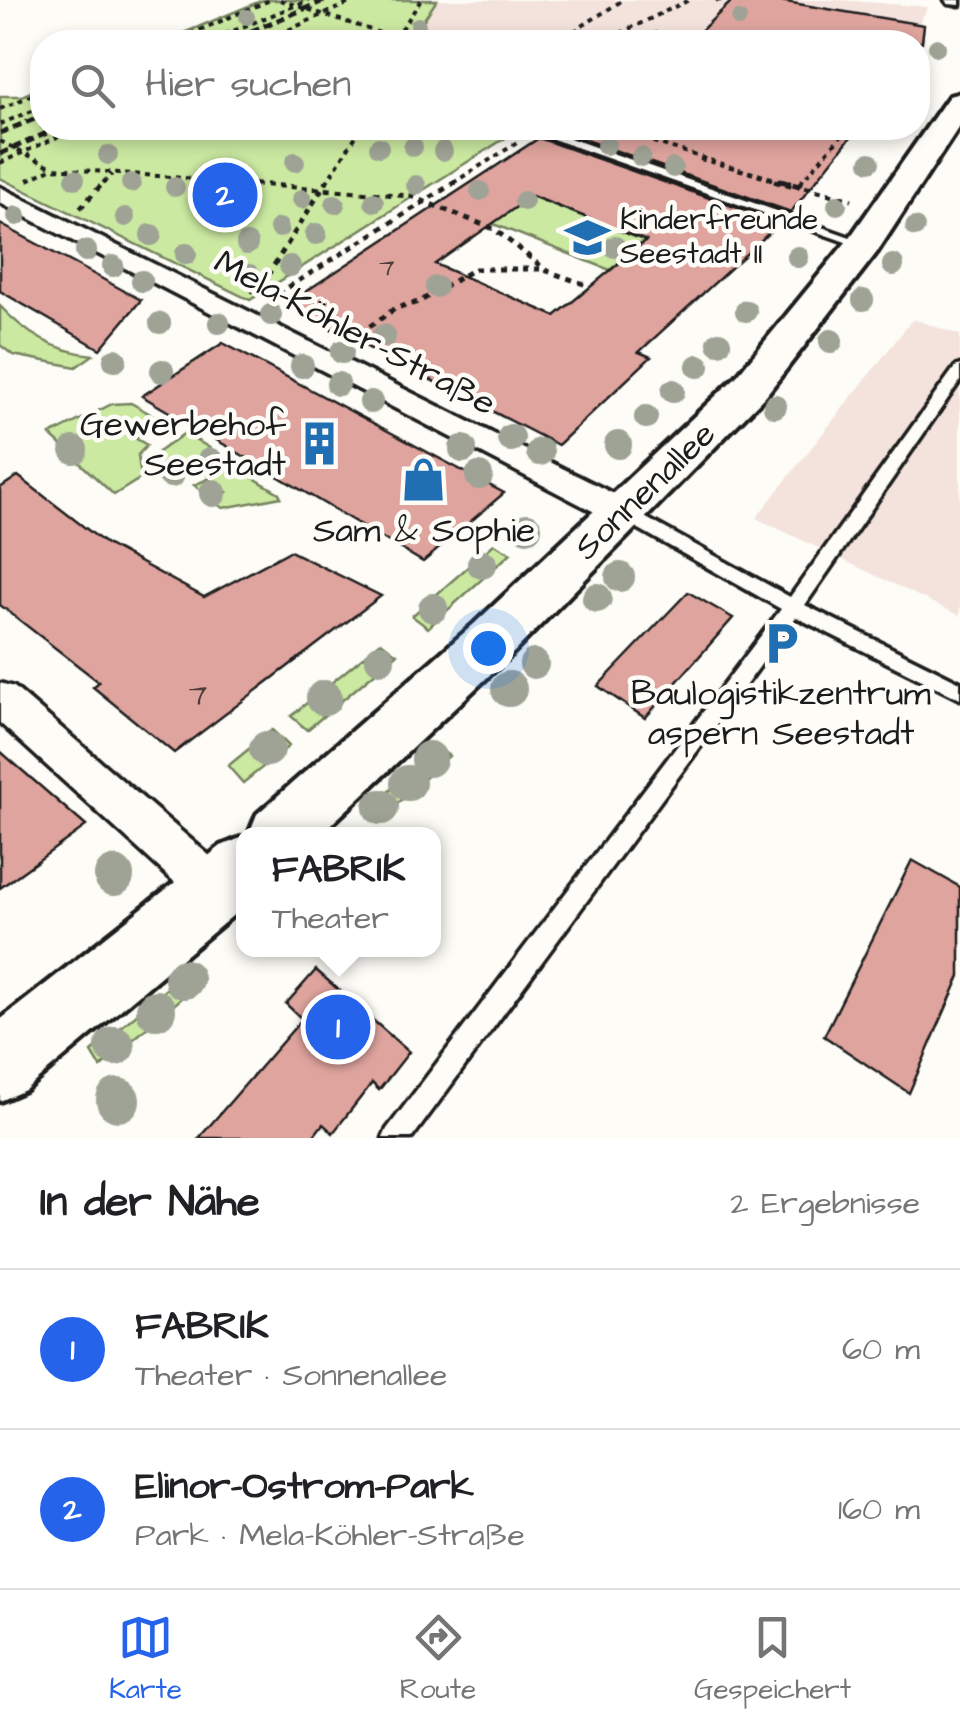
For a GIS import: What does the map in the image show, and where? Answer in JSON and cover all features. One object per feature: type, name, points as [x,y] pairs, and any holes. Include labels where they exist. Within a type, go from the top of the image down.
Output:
[{"type":"street","name":"Sonnenallee","points":[[287,827],[493,639],[752,386],[864,244],[960,102]]},
{"type":"street","name":"Mela-Köhler-Straße","points":[[10,189],[224,307],[622,512]]},
{"type":"street","points":[[0,699],[230,879],[0,1065]]},
{"type":"lane","points":[[566,140],[864,244]]},
{"type":"lane","points":[[396,1138],[793,607],[960,370]]},
{"type":"lane","points":[[622,512],[793,607],[960,691]]},
{"type":"path","points":[[200,30],[270,0]]},
{"type":"path","points":[[280,0],[372,30]]},
{"type":"path","points":[[235,30],[309,0]]},
{"type":"path","points":[[289,30],[356,0]]},
{"type":"path","points":[[401,30],[421,0]]},
{"type":"path","points":[[579,30],[623,0]]},
{"type":"path","points":[[627,30],[689,0]]},
{"type":"path","points":[[716,0],[725,1]]},
{"type":"path","points":[[0,109],[30,97]]},
{"type":"path","points":[[0,124],[30,112]]},
{"type":"path","points":[[0,163],[50,140]]},
{"type":"path","points":[[224,307],[261,286],[354,140]]},
{"type":"path","points":[[263,304],[521,140]]},
{"type":"path","points":[[651,140],[796,188],[838,140]]},
{"type":"path","points":[[0,141],[53,168],[410,196],[494,229],[544,268],[590,286]]},
{"type":"path","points":[[10,189],[53,168]]},
{"type":"path","points":[[821,193],[862,203]]},
{"type":"path","points":[[344,344],[396,308],[420,302],[474,270],[544,268]]},
{"type":"shaded area","points":[[437,0],[840,0],[928,7],[916,30],[417,30]]},
{"type":"shaded area","points":[[913,319],[960,335],[960,616],[756,518]]},
{"type":"green space","points":[[263,0],[437,0],[417,30],[191,30]]},
{"type":"green space","points":[[30,92],[30,140],[502,140],[250,300],[0,178],[0,96]]},
{"type":"green space","points":[[481,177],[645,240],[610,270],[440,203]]},
{"type":"green space","points":[[0,306],[42,340],[93,355],[76,367],[13,355],[0,345]]},
{"type":"green space","points":[[131,403],[159,419],[135,438],[147,445],[138,455],[141,478],[114,495],[50,435],[112,404]]},
{"type":"green space","points":[[185,433],[213,450],[212,454],[182,473],[181,467],[163,467],[158,452]]},
{"type":"green space","points":[[235,467],[281,497],[223,508],[217,504],[227,492],[213,486],[204,493],[194,485]]},
{"type":"green space","points":[[494,544],[511,553],[428,628],[412,616]]},
{"type":"green space","points":[[381,642],[397,654],[307,730],[291,716]]},
{"type":"green space","points":[[272,730],[289,746],[243,783],[228,766]]},
{"type":"green space","points":[[436,747],[449,756],[378,822],[367,812]]},
{"type":"green space","points":[[193,966],[203,980],[101,1067],[92,1052]]},
{"type":"building","points":[[733,0],[774,0],[924,25],[923,30],[702,30]]},
{"type":"building","points":[[536,140],[780,223],[639,352],[651,357],[558,445],[285,305]],"holes":[[[532,196],[646,241],[555,316],[435,264]]]},
{"type":"building","points":[[585,140],[848,140],[791,212]]},
{"type":"building","points":[[0,224],[141,300],[100,349],[0,291]]},
{"type":"building","name":"Gewerbehof Seestadt","points":[[223,343],[504,493],[423,562],[142,396]]},
{"type":"building","points":[[18,476],[106,544],[204,597],[290,551],[381,596],[174,753],[93,687],[99,682],[0,605],[0,488]]},
{"type":"building","points":[[688,592],[733,618],[645,718],[598,686]]},
{"type":"building","points":[[0,751],[86,826],[0,888]]},
{"type":"building","points":[[912,860],[960,887],[960,976],[909,1093],[824,1036]]},
{"type":"building","points":[[316,970],[409,1052],[379,1090],[372,1083],[333,1133],[323,1124],[312,1138],[199,1138],[302,1019],[286,1004]]},
{"type":"railway","points":[[254,30],[326,0]]},
{"type":"railway","points":[[0,133],[30,121]]},
{"type":"railway","points":[[0,154],[31,140]]},
{"type":"place","name":"Elinor-Ostrom-Park","points":[[225,195]]},
{"type":"place","name":"Kinderfreunde Seestadt II","points":[[587,237]]},
{"type":"place","name":"Gewerbehof Seestadt","points":[[319,444]]},
{"type":"place","name":"Sam & Sophie","points":[[424,480]]},
{"type":"place","name":"Baulogistikzentrum aspern Seestadt","points":[[781,643]]},
{"type":"place","name":"FABRIK","points":[[338,1027]]}]
